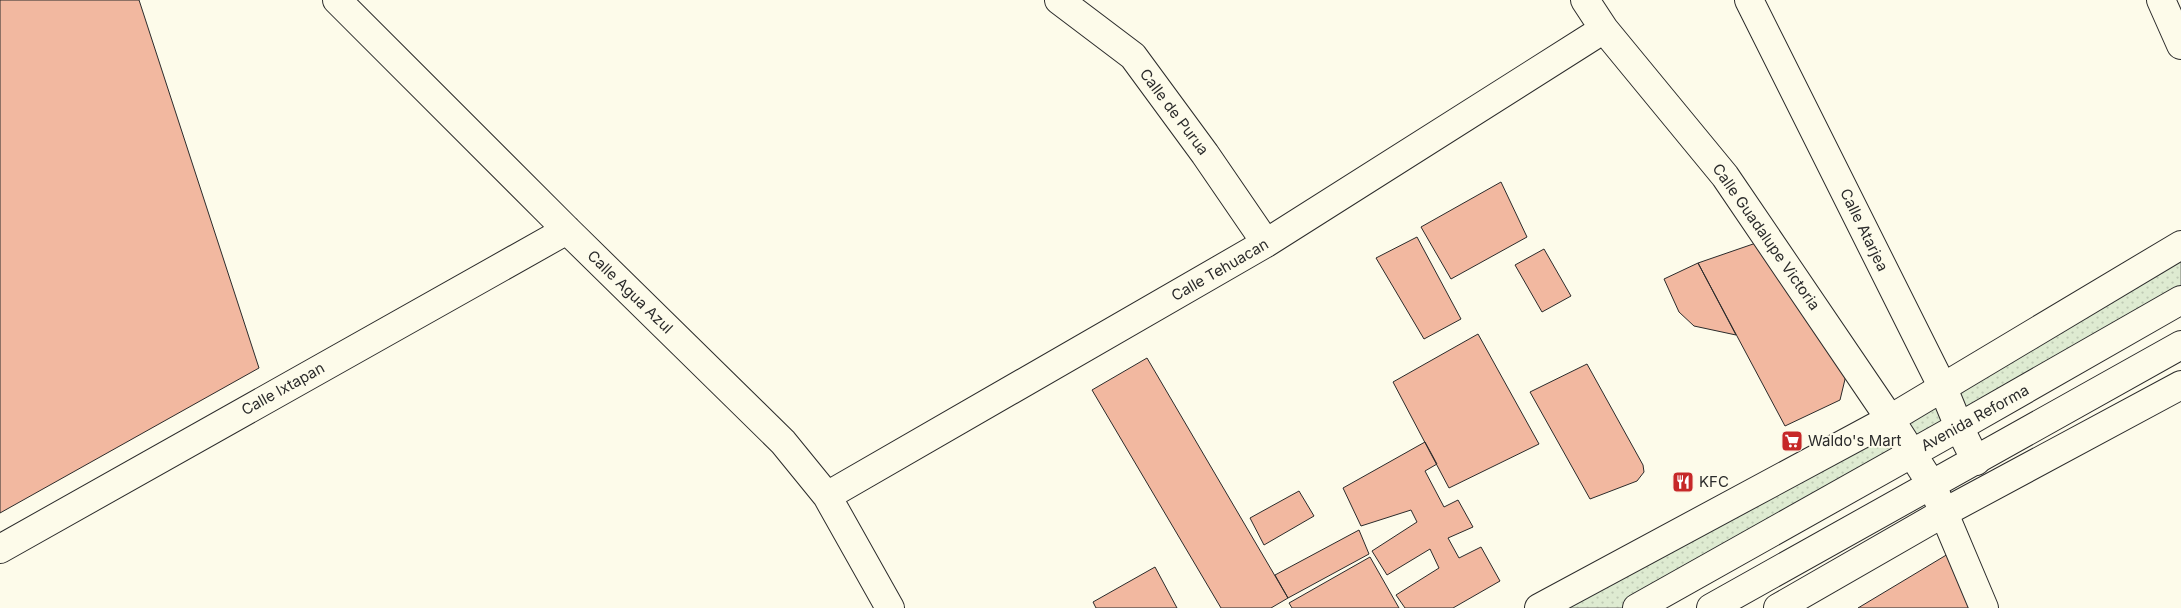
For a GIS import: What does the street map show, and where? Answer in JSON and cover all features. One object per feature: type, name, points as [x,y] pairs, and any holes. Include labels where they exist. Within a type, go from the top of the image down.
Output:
[{"type":"street","name":"Calle Agua Azul","points":[[337,0],[783,442],[827,496],[890,608]]},
{"type":"street","name":"Calle de Purua","points":[[1060,0],[1132,56],[1206,154],[1266,243]]},
{"type":"street","name":"Calle Guadalupe Victoria","points":[[1585,0],[1604,29],[1725,176],[1890,419],[1932,485],[1984,608]]},
{"type":"street","name":"Calle Atarjea","points":[[1749,0],[1943,388],[1958,428],[1976,461]]},
{"type":"street","points":[[2161,0],[2181,45]]},
{"type":"street","name":"Calle Tehuacan","points":[[827,496],[1266,243],[1604,29]]},
{"type":"street","name":"Calle Ixtapan","points":[[0,548],[567,230]]},
{"type":"street","points":[[1540,608],[1890,419],[2181,245]]},
{"type":"street","name":"Avenida Reforma","points":[[1636,608],[1958,428],[2181,300]]},
{"type":"street","points":[[1711,608],[2181,345]]},
{"type":"street","points":[[1778,608],[1945,512],[2181,385]]},
{"type":"green space","points":[[2181,245],[2181,300],[1637,608],[1539,608]]},
{"type":"building","points":[[0,0],[139,0],[259,368],[0,513]]},
{"type":"building","points":[[1501,182],[1527,237],[1451,279],[1421,227]]},
{"type":"building","points":[[1417,237],[1461,319],[1424,339],[1376,258]]},
{"type":"building","points":[[1756,243],[1847,371],[1840,400],[1785,426],[1698,263]]},
{"type":"building","points":[[1544,249],[1571,296],[1542,312],[1515,265]]},
{"type":"building","points":[[1698,263],[1736,335],[1694,326],[1679,312],[1664,279]]},
{"type":"building","points":[[1478,334],[1539,444],[1449,488],[1393,382]]},
{"type":"building","points":[[1147,358],[1288,598],[1271,608],[1221,608],[1092,390]]},
{"type":"building","points":[[1587,364],[1643,465],[1644,472],[1637,481],[1590,499],[1530,392]]},
{"type":"building","points":[[1425,442],[1437,464],[1425,471],[1444,507],[1458,500],[1473,527],[1448,538],[1459,558],[1481,547],[1500,581],[1453,608],[1405,608],[1396,595],[1439,568],[1430,549],[1387,575],[1372,551],[1417,522],[1411,510],[1361,526],[1343,488]]},
{"type":"building","points":[[1299,491],[1314,516],[1264,545],[1250,518]]},
{"type":"building","points":[[1359,530],[1369,554],[1288,598],[1275,575]]},
{"type":"building","points":[[1948,554],[1976,608],[1858,608]]},
{"type":"building","points":[[1370,557],[1399,608],[1292,608],[1289,603]]},
{"type":"building","points":[[1155,567],[1177,608],[1096,608],[1093,602]]},
{"type":"place","name":"Waldo's Mart","points":[[1792,441]]},
{"type":"place","name":"KFC","points":[[1683,482]]}]
